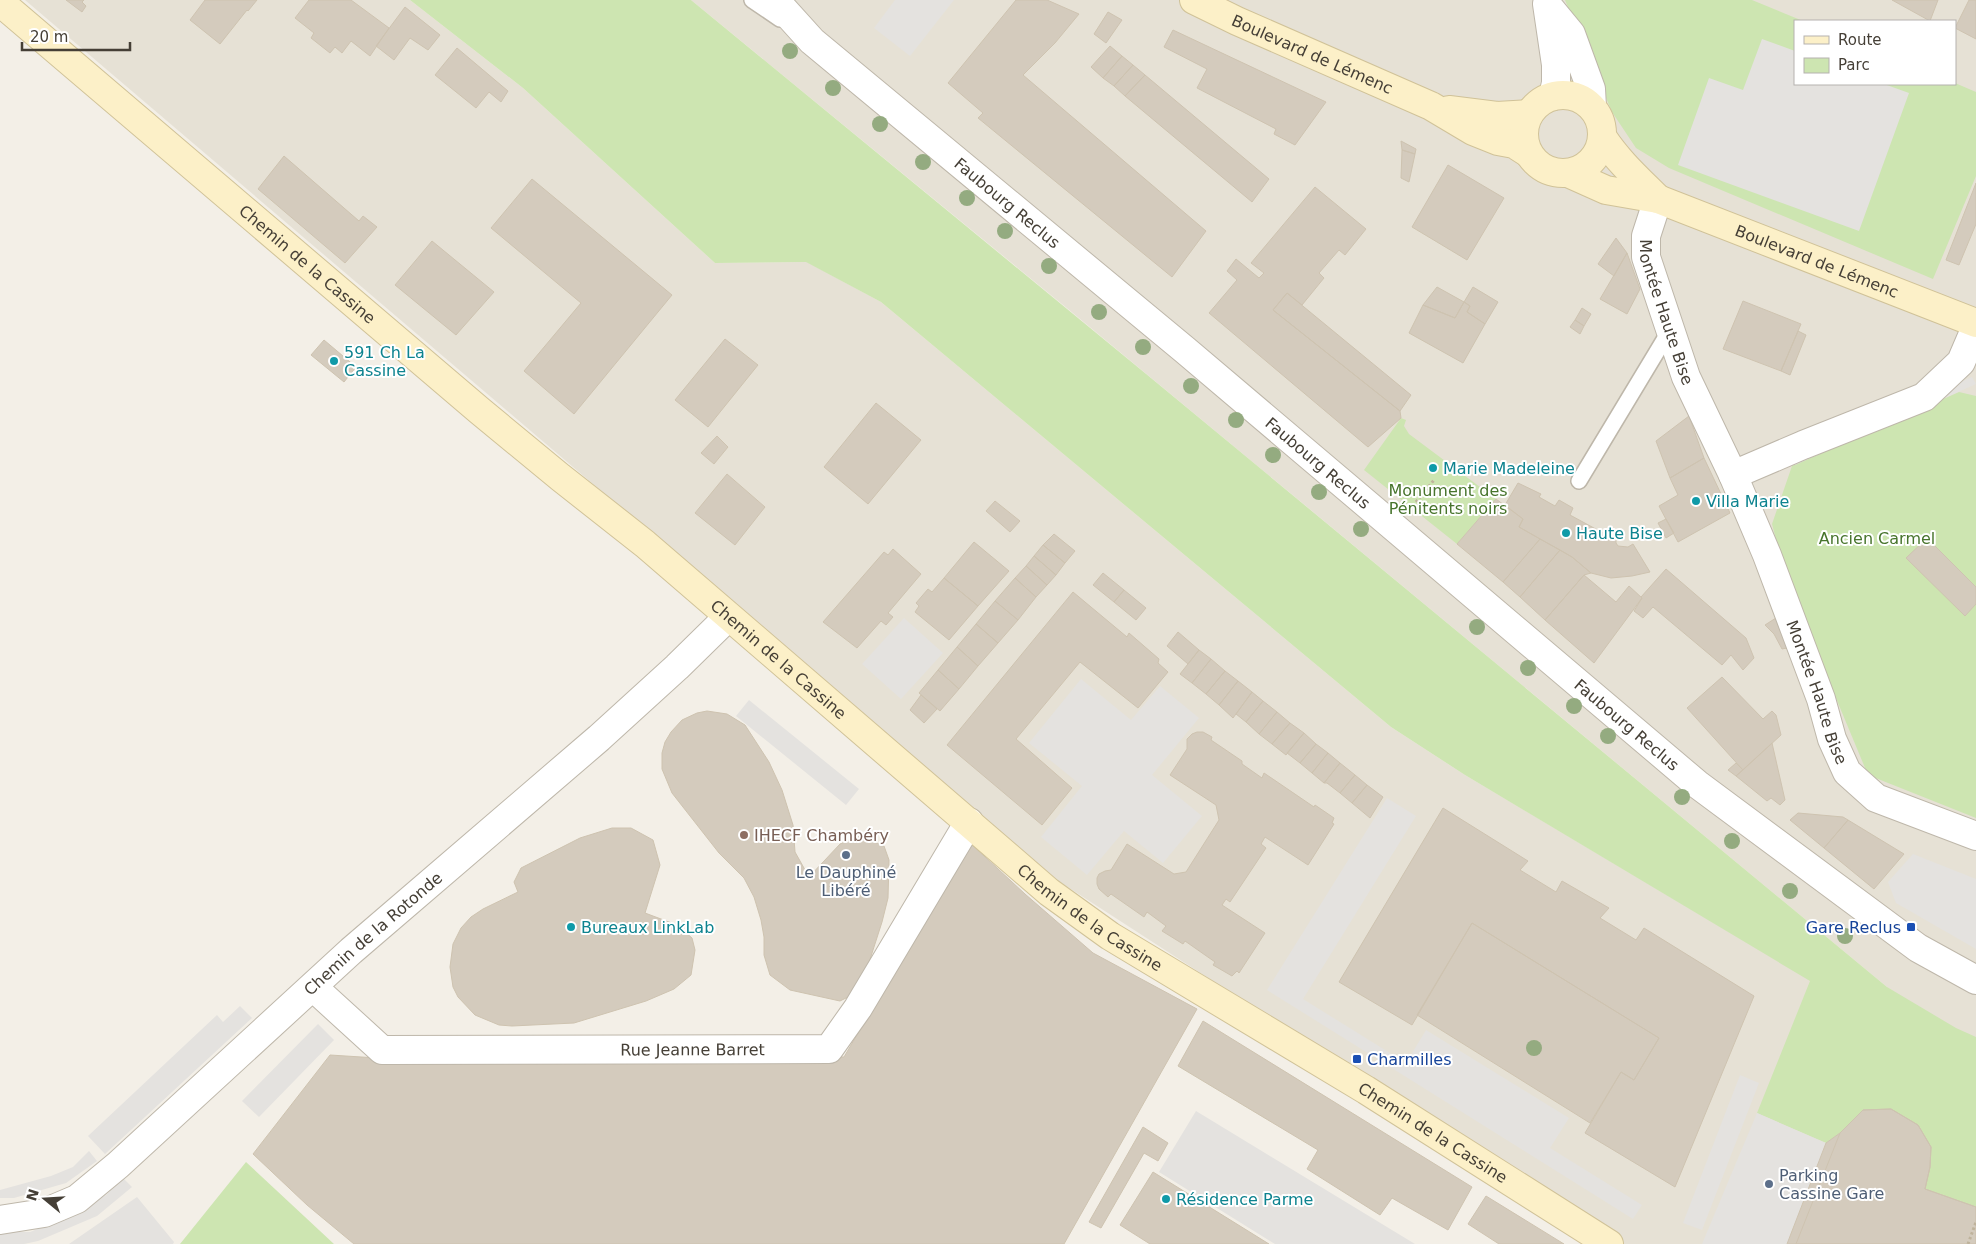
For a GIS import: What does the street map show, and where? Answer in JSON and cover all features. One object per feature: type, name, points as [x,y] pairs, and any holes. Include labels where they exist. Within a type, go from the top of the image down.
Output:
[{"type":"main road","name":"Boulevard de Lémenc","points":[[1194,0],[1237,21],[1431,106],[1473,131],[1498,141],[1514,144],[1528,153]]},
{"type":"main road","name":"Chemin de la Cassine","points":[[0,2],[560,478],[645,544],[1049,892],[1110,936],[1366,1090],[1609,1244]]},
{"type":"main road","points":[[1567,94],[1581,98],[1592,107],[1599,116],[1603,138],[1597,154],[1585,168],[1568,174],[1552,172],[1538,165],[1528,153],[1524,140],[1524,126],[1529,114],[1543,99],[1567,94]]},
{"type":"main road","name":"Boulevard de Lémenc","points":[[1431,106],[1479,115],[1529,114]]},
{"type":"main road","name":"Boulevard de Lémenc","points":[[1603,138],[1613,154],[1627,170],[1658,198]]},
{"type":"main road","name":"Boulevard de Lémenc","points":[[1568,174],[1606,190],[1658,198],[1976,325]]},
{"type":"street","name":"Faubourg Reclus","points":[[775,0],[812,41],[1192,356],[1697,784],[1918,948],[1976,980]]},
{"type":"street","points":[[1546,3],[1556,65],[1556,83],[1553,96]]},
{"type":"street","points":[[1546,3],[1571,34],[1591,89],[1592,107]]},
{"type":"street","name":"Montée Haute Bise","points":[[1658,198],[1646,236],[1646,257],[1670,330],[1686,378],[1733,475],[1774,573],[1821,699],[1832,739],[1847,772],[1876,798],[1976,836]]},
{"type":"street","points":[[1733,475],[1924,397],[1961,362],[1976,325]]},
{"type":"street","name":"Chemin de la Rotonde","points":[[0,1220],[44,1213],[77,1199],[118,1165],[351,951],[599,738],[684,662],[728,617]]},
{"type":"street","name":"Rue Jeanne Barret","points":[[314,987],[382,1050],[829,1049],[858,1008],[969,822]]},
{"type":"lane","name":"Faubourg Reclus","points":[[752,0],[812,41]]},
{"type":"lane","points":[[1579,482],[1670,330]]},
{"type":"path","points":[[1412,508],[1434,480]]},
{"type":"path","points":[[1968,1244],[1976,1222]]},
{"type":"shaded area","points":[[25,0],[410,0],[523,88],[715,263],[807,262],[881,302],[1391,727],[1465,775],[1879,1021],[1887,987],[1068,309],[691,0],[1976,0],[1976,1244],[1619,1244],[1060,882]]},
{"type":"shaded area","points":[[895,0],[954,0],[910,56],[874,28]]},
{"type":"shaded area","points":[[1762,39],[1794,51],[1794,85],[1887,85],[1909,93],[1859,231],[1678,165],[1709,78],[1743,90]]},
{"type":"shaded area","points":[[1972,377],[1976,384],[1795,465],[1792,457]]},
{"type":"shaded area","points":[[904,618],[943,653],[901,699],[862,664]]},
{"type":"shaded area","points":[[1081,679],[1131,720],[1160,686],[1199,718],[1152,775],[1202,816],[1163,863],[1124,831],[1087,875],[1041,837],[1082,786],[1029,743]]},
{"type":"shaded area","points":[[749,700],[859,789],[846,805],[736,716]]},
{"type":"shaded area","points":[[1387,798],[1416,816],[1303,999],[1406,1063],[1426,1030],[1569,1118],[1550,1148],[1642,1205],[1633,1219],[1267,990]]},
{"type":"shaded area","points":[[1913,854],[1976,879],[1976,949],[1896,903],[1888,882]]},
{"type":"shaded area","points":[[240,1006],[252,1018],[105,1154],[88,1136],[217,1015],[223,1022]]},
{"type":"shaded area","points":[[318,1024],[334,1040],[259,1117],[242,1101]]},
{"type":"shaded area","points":[[1740,1075],[1759,1083],[1702,1230],[1683,1223]]},
{"type":"shaded area","points":[[1196,1111],[1415,1244],[1275,1244],[1159,1172]]},
{"type":"shaded area","name":"Parking Cassine Gare","points":[[1757,1113],[1826,1143],[1787,1244],[1702,1244]]},
{"type":"shaded area","points":[[89,1151],[97,1161],[66,1183],[14,1198],[0,1198],[0,1190],[51,1176],[73,1167]]},
{"type":"shaded area","points":[[123,1178],[132,1187],[97,1216],[38,1241],[24,1244],[0,1244],[0,1232],[30,1232],[60,1220],[106,1195]]},
{"type":"shaded area","points":[[137,1197],[174,1242],[173,1244],[69,1244]]},
{"type":"green space","points":[[410,0],[691,0],[1887,987],[1956,1028],[1976,1037],[1976,1207],[1925,1189],[1930,1167],[1931,1147],[1840,1133],[1826,1143],[1757,1113],[1810,981],[1465,775],[1391,727],[881,302],[806,262],[715,263],[523,88]]},
{"type":"green space","points":[[1565,0],[1752,0],[1801,20],[1794,20],[1794,85],[1956,85],[1956,83],[1976,92],[1976,176],[1933,279],[1669,168],[1636,148],[1612,112]]},
{"type":"green space","name":"Ancien Carmel","points":[[1959,392],[1976,396],[1976,818],[1868,775],[1786,578],[1772,524],[1792,466]]},
{"type":"green space","name":"Monument des Pénitents noirs","points":[[1401,418],[1406,420],[1404,426],[1409,434],[1496,499],[1457,544],[1364,470]]},
{"type":"green space","points":[[246,1162],[334,1244],[180,1244]]},
{"type":"building","points":[[66,0],[84,0],[82,2],[86,6],[82,12]]},
{"type":"building","points":[[205,0],[257,0],[220,44],[190,20]]},
{"type":"building","points":[[309,0],[351,0],[389,28],[370,56],[351,41],[342,53],[335,47],[330,53],[311,38],[314,33],[295,18]]},
{"type":"building","points":[[1016,0],[1047,0],[1079,14],[1055,43],[1023,75],[1206,231],[1172,277],[978,118],[983,113],[948,83]]},
{"type":"building","points":[[1892,0],[1938,0],[1930,20]]},
{"type":"building","points":[[1969,0],[1976,0],[1976,39],[1956,29]]},
{"type":"building","points":[[405,7],[440,35],[428,50],[410,38],[394,60],[376,46]]},
{"type":"building","points":[[1108,12],[1122,20],[1106,43],[1094,34]]},
{"type":"building","points":[[1173,30],[1326,102],[1295,145],[1274,134],[1276,129],[1197,88],[1207,69],[1164,47]]},
{"type":"building","points":[[1110,46],[1122,56],[1103,78],[1091,67]]},
{"type":"building","points":[[457,48],[508,91],[501,102],[489,92],[476,108],[435,75]]},
{"type":"building","points":[[1122,56],[1133,65],[1114,86],[1103,78]]},
{"type":"building","points":[[1133,65],[1145,75],[1125,96],[1114,86]]},
{"type":"building","points":[[1145,75],[1269,179],[1252,202],[1125,96]]},
{"type":"building","points":[[1401,141],[1416,149],[1415,154],[1402,150]]},
{"type":"building","points":[[1402,150],[1415,154],[1409,182],[1401,178]]},
{"type":"building","points":[[284,156],[359,221],[363,216],[377,227],[345,263],[258,189]]},
{"type":"building","points":[[1448,165],[1504,198],[1467,260],[1412,227]]},
{"type":"building","points":[[532,179],[672,295],[574,414],[524,371],[581,303],[491,228]]},
{"type":"building","points":[[1976,183],[1976,224],[1959,265],[1946,260]]},
{"type":"building","points":[[1315,187],[1366,229],[1345,255],[1339,250],[1319,273],[1324,278],[1302,305],[1287,293],[1273,310],[1400,411],[1401,418],[1368,447],[1209,313],[1237,280],[1227,271],[1236,259],[1259,278],[1264,273],[1251,263]]},
{"type":"building","points":[[1616,238],[1627,253],[1614,276],[1598,264]]},
{"type":"building","points":[[432,241],[494,292],[456,335],[395,285]]},
{"type":"building","points":[[1627,253],[1640,289],[1627,314],[1600,299]]},
{"type":"building","points":[[1437,287],[1464,302],[1455,318],[1423,305]]},
{"type":"building","points":[[1473,287],[1498,302],[1485,324],[1467,312],[1470,306],[1464,302]]},
{"type":"building","points":[[1287,293],[1411,395],[1400,411],[1273,310]]},
{"type":"building","points":[[1743,301],[1801,324],[1781,371],[1723,349]]},
{"type":"building","points":[[1464,302],[1470,306],[1467,312],[1485,324],[1463,363],[1409,333],[1423,305],[1455,318]]},
{"type":"building","points":[[1582,308],[1591,314],[1584,326],[1575,320]]},
{"type":"building","points":[[1575,320],[1584,326],[1580,334],[1570,327]]},
{"type":"building","points":[[1798,331],[1806,335],[1790,375],[1781,371]]},
{"type":"building","points":[[725,339],[758,365],[708,427],[675,400]]},
{"type":"building","name":"591 Ch La Cassine","points":[[324,340],[356,367],[344,382],[311,355]]},
{"type":"building","points":[[876,403],[921,440],[868,504],[824,467]]},
{"type":"building","points":[[1689,416],[1704,458],[1670,478],[1656,441]]},
{"type":"building","points":[[717,436],[728,447],[714,464],[701,453]]},
{"type":"building","name":"Villa Marie","points":[[1704,458],[1730,513],[1678,542],[1659,506],[1678,495],[1670,478]]},
{"type":"building","points":[[727,474],[765,507],[735,545],[695,513]]},
{"type":"building","name":"Haute Bise","points":[[1518,483],[1541,494],[1539,497],[1555,506],[1559,500],[1573,508],[1570,515],[1616,540],[1618,546],[1628,547],[1633,544],[1650,572],[1611,578],[1591,573],[1572,557],[1519,527],[1523,519],[1505,505]]},
{"type":"building","points":[[1496,499],[1523,519],[1519,527],[1540,539],[1503,582],[1457,544]]},
{"type":"building","points":[[995,501],[1020,521],[1010,532],[986,511]]},
{"type":"building","points":[[1666,519],[1674,533],[1666,538],[1658,523]]},
{"type":"building","points":[[1054,534],[1075,551],[1065,563],[1043,545]]},
{"type":"building","points":[[1927,538],[1976,587],[1976,604],[1965,616],[1906,558]]},
{"type":"building","points":[[1540,539],[1560,550],[1520,597],[1503,582]]},
{"type":"building","points":[[974,542],[1009,571],[978,606],[944,578]]},
{"type":"building","points":[[1043,545],[1065,563],[1056,575],[1034,556]]},
{"type":"building","points":[[893,549],[921,574],[888,613],[893,617],[886,625],[881,621],[857,648],[823,622],[884,552],[888,555]]},
{"type":"building","points":[[1560,550],[1572,557],[1591,573],[1584,575],[1545,620],[1520,597]]},
{"type":"building","points":[[1034,556],[1056,575],[1047,585],[1026,566]]},
{"type":"building","points":[[1026,566],[1047,585],[1036,597],[1015,578]]},
{"type":"building","points":[[1666,569],[1746,638],[1754,658],[1743,670],[1731,655],[1722,665],[1653,607],[1643,618],[1634,611],[1641,597]]},
{"type":"building","points":[[1103,573],[1124,590],[1114,602],[1093,585]]},
{"type":"building","points":[[1584,575],[1616,602],[1629,586],[1642,598],[1594,663],[1545,620]]},
{"type":"building","points":[[944,578],[978,606],[949,640],[915,612],[919,606],[916,603],[928,589],[932,592]]},
{"type":"building","points":[[1015,578],[1036,597],[1018,620],[995,601]]},
{"type":"building","points":[[1124,590],[1146,608],[1136,620],[1114,602]]},
{"type":"building","points":[[1073,592],[1127,637],[1129,633],[1159,659],[1158,663],[1168,672],[1138,708],[1080,662],[1016,739],[1072,788],[1042,825],[947,745]]},
{"type":"building","points":[[995,601],[1018,620],[998,643],[976,624]]},
{"type":"building","points":[[1779,616],[1785,628],[1787,648],[1782,649],[1774,634],[1765,625]]},
{"type":"building","points":[[976,624],[998,643],[978,666],[957,647]]},
{"type":"building","points":[[1178,632],[1199,650],[1188,664],[1167,646]]},
{"type":"building","points":[[957,647],[978,666],[959,689],[938,670]]},
{"type":"building","points":[[1199,650],[1211,659],[1192,683],[1180,674]]},
{"type":"building","points":[[1211,659],[1225,671],[1206,694],[1192,683]]},
{"type":"building","points":[[938,670],[959,689],[940,711],[919,693]]},
{"type":"building","points":[[1225,671],[1238,681],[1219,705],[1206,694]]},
{"type":"building","points":[[1722,677],[1763,719],[1772,711],[1776,715],[1781,735],[1743,770],[1687,708]]},
{"type":"building","points":[[1238,681],[1252,692],[1233,718],[1219,705]]},
{"type":"building","points":[[1252,692],[1263,701],[1246,722],[1236,714]]},
{"type":"building","points":[[921,695],[937,709],[924,723],[910,710]]},
{"type":"building","points":[[1263,701],[1277,712],[1259,734],[1246,722]]},
{"type":"building","name":"Bureaux LinkLab","points":[[707,711],[727,714],[745,725],[769,762],[782,790],[793,825],[795,852],[809,877],[840,844],[860,836],[884,846],[889,860],[888,898],[882,922],[864,978],[852,995],[840,1001],[790,990],[770,975],[764,955],[764,937],[761,920],[754,897],[744,878],[719,853],[672,793],[662,769],[662,753],[665,742],[682,720],[697,713]]},
{"type":"building","points":[[1277,712],[1290,723],[1272,744],[1259,734]]},
{"type":"building","points":[[1290,723],[1304,733],[1286,755],[1272,744]]},
{"type":"building","points":[[1197,732],[1203,732],[1212,737],[1211,740],[1242,761],[1242,764],[1262,778],[1264,773],[1314,807],[1315,805],[1334,818],[1332,823],[1334,824],[1308,865],[1265,837],[1261,844],[1266,848],[1230,902],[1226,899],[1222,905],[1265,933],[1239,973],[1237,971],[1232,976],[1213,965],[1215,962],[1185,941],[1183,944],[1162,931],[1166,926],[1147,912],[1144,917],[1111,894],[1108,897],[1099,889],[1097,884],[1099,874],[1111,870],[1127,844],[1174,874],[1186,872],[1219,820],[1216,805],[1170,775],[1187,749],[1187,739]]},
{"type":"building","points":[[1304,733],[1316,744],[1300,763],[1287,753]]},
{"type":"building","points":[[1772,743],[1785,800],[1780,805],[1771,798],[1767,801],[1736,776]]},
{"type":"building","points":[[1316,744],[1328,753],[1312,773],[1300,763]]},
{"type":"building","points":[[1328,753],[1340,763],[1324,783],[1312,773]]},
{"type":"building","points":[[1340,763],[1355,775],[1340,793],[1327,783],[1324,783]]},
{"type":"building","points":[[1736,763],[1743,770],[1736,776],[1728,770]]},
{"type":"building","points":[[1355,775],[1367,785],[1352,803],[1340,793]]},
{"type":"building","points":[[1367,785],[1383,797],[1370,818],[1352,803]]},
{"type":"building","points":[[1443,808],[1528,861],[1520,870],[1556,892],[1562,881],[1609,908],[1600,918],[1636,940],[1644,928],[1754,996],[1675,1187],[1585,1133],[1621,1072],[1634,1080],[1659,1038],[1472,923],[1412,1025],[1339,982]]},
{"type":"building","points":[[1798,813],[1843,817],[1848,820],[1824,848],[1790,820]]},
{"type":"building","points":[[1848,820],[1904,854],[1874,889],[1824,848]]},
{"type":"building","name":"Bureaux LinkLab","points":[[612,828],[631,828],[653,840],[660,865],[645,913],[677,925],[692,938],[695,950],[691,975],[674,989],[646,1001],[574,1023],[499,1025],[475,1015],[458,997],[453,987],[450,967],[453,944],[461,928],[471,917],[483,909],[518,892],[514,882],[521,868],[580,838]]},
{"type":"building","points":[[970,843],[1093,953],[1197,1009],[1064,1244],[354,1244],[307,1205],[253,1154],[330,1055],[377,1058],[699,1060],[844,1057]]},
{"type":"building","points":[[1472,923],[1659,1038],[1634,1080],[1621,1072],[1590,1123],[1417,1015]]},
{"type":"building","points":[[1203,1021],[1472,1187],[1448,1230],[1392,1198],[1380,1215],[1307,1169],[1318,1150],[1178,1066]]},
{"type":"building","points":[[1891,1109],[1918,1125],[1931,1147],[1930,1167],[1925,1189],[1976,1207],[1976,1244],[1787,1244],[1826,1143],[1840,1133],[1863,1110]]},
{"type":"building","points":[[1891,1109],[1918,1125],[1931,1147],[1930,1167],[1925,1189],[1976,1207],[1976,1244],[1796,1244],[1840,1133],[1863,1110]]},
{"type":"building","points":[[1143,1127],[1168,1143],[1158,1161],[1144,1153],[1101,1228],[1089,1222]]},
{"type":"building","name":"Résidence Parme","points":[[1153,1172],[1269,1244],[1150,1244],[1120,1225]]},
{"type":"building","points":[[1486,1196],[1564,1244],[1499,1244],[1468,1224]]},
{"type":"place","name":"591 Ch La Cassine","points":[[334,361]]},
{"type":"place","name":"Marie Madeleine","points":[[1433,468]]},
{"type":"place","name":"Villa Marie","points":[[1696,501]]},
{"type":"place","name":"Haute Bise","points":[[1566,533]]},
{"type":"place","name":"IHECF Chambéry","points":[[744,835]]},
{"type":"place","name":"Le Dauphiné Libéré","points":[[846,855]]},
{"type":"place","name":"Bureaux LinkLab","points":[[571,927]]},
{"type":"place","name":"Gare Reclus","points":[[1911,927]]},
{"type":"place","name":"Charmilles","points":[[1357,1059]]},
{"type":"place","name":"Parking Cassine Gare","points":[[1769,1184]]},
{"type":"place","name":"Résidence Parme","points":[[1166,1199]]}]
